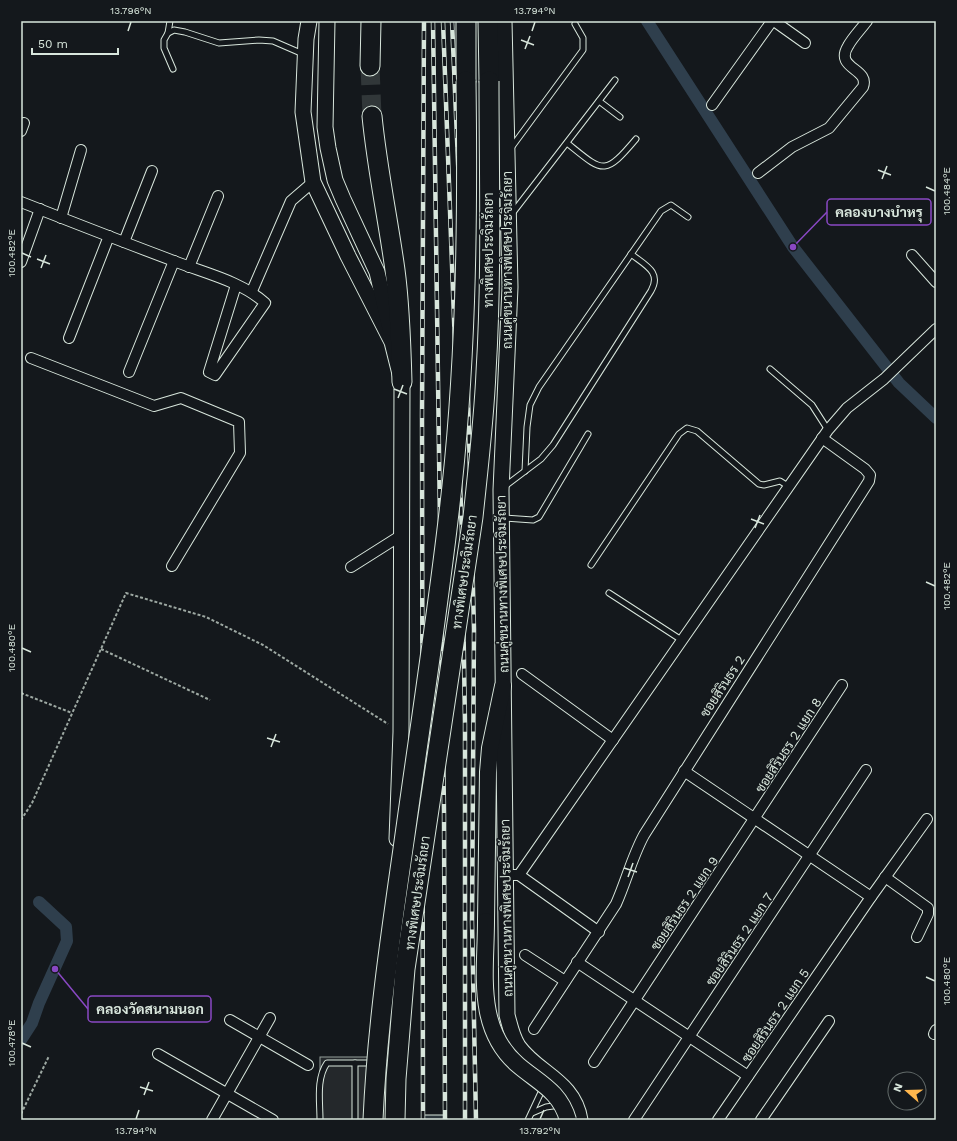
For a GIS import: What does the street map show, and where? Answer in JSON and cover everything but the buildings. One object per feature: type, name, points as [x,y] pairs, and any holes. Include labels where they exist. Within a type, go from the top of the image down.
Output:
[{"type":"highway","points":[[370,21],[370,66]]},
{"type":"highway","name":"ทางพิเศษประจิมรัถยา","points":[[373,1120],[376,1059],[386,965],[436,613],[458,432],[463,371],[468,192],[466,21]]},
{"type":"highway","name":"ทางพิเศษประจิมรัถยา","points":[[395,1120],[398,1047],[406,969],[472,517],[481,445],[486,371],[488,282],[488,21]]},
{"type":"highway","points":[[372,116],[375,147],[395,271],[400,314],[402,382]]},
{"type":"main road","points":[[309,21],[305,55],[303,112],[312,182],[392,342]]},
{"type":"main road","points":[[327,21],[325,127],[335,180],[377,272],[386,303],[392,342],[402,382],[400,536],[401,732],[388,1120]]},
{"type":"main road","points":[[494,21],[495,296],[503,421]]},
{"type":"main road","name":"ถนนคู่ขนานทางพิเศษประจิมรัถยา","points":[[504,21],[509,324],[503,421],[501,518],[503,686],[512,875],[507,1015],[511,1032],[518,1046],[529,1058],[567,1090],[576,1119]]},
{"type":"main road","points":[[503,686],[490,748],[488,772],[486,1008],[489,1023],[505,1052],[517,1065],[553,1092],[565,1110],[576,1119]]},
{"type":"street","points":[[712,105],[773,21],[805,43]]},
{"type":"street","points":[[758,173],[792,147],[829,128],[863,87],[865,81],[864,77],[847,63],[845,57],[847,47],[867,21]]},
{"type":"street","points":[[61,218],[81,150]]},
{"type":"street","points":[[124,242],[152,171]]},
{"type":"street","points":[[252,291],[291,201],[312,182]]},
{"type":"street","points":[[189,267],[218,196]]},
{"type":"street","points":[[21,202],[252,291],[265,303],[215,375],[209,372],[236,285]]},
{"type":"street","points":[[21,262],[40,209]]},
{"type":"street","points":[[69,338],[109,236]]},
{"type":"street","points":[[912,255],[936,282]]},
{"type":"street","points":[[129,372],[174,261]]},
{"type":"street","points":[[599,932],[512,875],[614,740],[825,434],[855,400],[884,379],[936,329]]},
{"type":"street","points":[[31,358],[154,406],[181,398],[239,422],[240,453],[172,566]]},
{"type":"street","name":"ซอยสิรินธร 2","points":[[684,771],[869,481],[870,475],[865,469],[825,434]]},
{"type":"street","points":[[351,567],[400,536]]},
{"type":"street","points":[[522,674],[614,740]]},
{"type":"street","name":"ซอยสิรินธร 2 แยก 8","points":[[756,819],[842,685]]},
{"type":"street","name":"ซอยสิรินธร 2 แยก 7","points":[[634,1120],[866,770]]},
{"type":"street","points":[[534,1029],[616,904],[625,884],[636,851],[684,771],[871,897]]},
{"type":"street","name":"ซอยสิรินธร 2 แยก 9","points":[[594,1062],[756,819]]},
{"type":"street","name":"ซอยสิรินธร 2 แยก 5","points":[[577,962],[748,1076],[871,897],[927,819]]},
{"type":"street","points":[[885,877],[928,908],[928,914],[916,936]]},
{"type":"street","points":[[524,955],[565,981]]},
{"type":"street","points":[[212,1120],[270,1018]]},
{"type":"street","points":[[230,1020],[308,1065]]},
{"type":"street","points":[[761,1120],[829,1021]]},
{"type":"street","points":[[158,1054],[273,1120]]},
{"type":"street","points":[[718,1120],[748,1076]]},
{"type":"lane","points":[[170,21],[168,33],[164,40],[164,48],[173,69]]},
{"type":"lane","points":[[507,153],[583,50],[583,38],[575,24]]},
{"type":"lane","points":[[168,33],[174,30],[185,32],[219,43],[259,40],[273,41],[305,55]]},
{"type":"lane","points":[[508,219],[615,80]]},
{"type":"lane","points":[[599,101],[620,117]]},
{"type":"lane","points":[[567,143],[595,166],[603,167],[609,166],[619,158],[636,139]]},
{"type":"lane","points":[[525,471],[527,427],[530,405],[539,387],[661,211],[666,206],[671,205],[676,207],[688,217]]},
{"type":"lane","points":[[501,490],[541,458],[553,445],[654,285],[656,280],[651,270],[631,254]]},
{"type":"lane","points":[[770,369],[812,405],[825,434]]},
{"type":"lane","points":[[591,565],[679,434],[687,428],[696,431],[759,484],[764,485],[780,481],[788,486]]},
{"type":"lane","points":[[501,518],[533,520],[539,517],[588,434]]},
{"type":"lane","points":[[608,593],[683,641]]},
{"type":"lane","points":[[355,1062],[355,1120]]},
{"type":"lane","points":[[320,1120],[320,1079],[322,1070],[327,1063],[382,1063]]},
{"type":"lane","points":[[528,1120],[545,1085],[544,1070]]},
{"type":"lane","points":[[532,1113],[546,1107],[561,1105],[570,1108],[576,1119]]},
{"type":"path","points":[[21,820],[32,803],[101,649],[122,597],[126,593],[206,617],[263,645],[401,732]]},
{"type":"path","points":[[101,649],[210,700]]},
{"type":"path","points":[[21,693],[72,713]]},
{"type":"path","points":[[21,1114],[49,1056]]},
{"type":"shaded area","points":[[320,1057],[371,1057],[371,1120],[320,1120]]},
{"type":"waterway","points":[[647,21],[793,247],[899,383],[936,418]]},
{"type":"waterway","points":[[21,1040],[32,1023],[39,1003],[67,941],[66,927],[39,902]]},
{"type":"tunnel","points":[[370,66],[372,116]]},
{"type":"railway","points":[[423,1120],[422,416],[424,21]]},
{"type":"railway","points":[[433,21],[444,811],[445,1120]]},
{"type":"railway","points":[[443,21],[462,535],[465,724],[465,1120]]},
{"type":"railway","points":[[452,21],[468,396],[474,629],[472,922],[476,1120]]},
{"type":"place","name":"คลองบางบำหรุ","points":[[793,247]]},
{"type":"place","name":"คลองวัดสนามนอก","points":[[55,969]]}]
